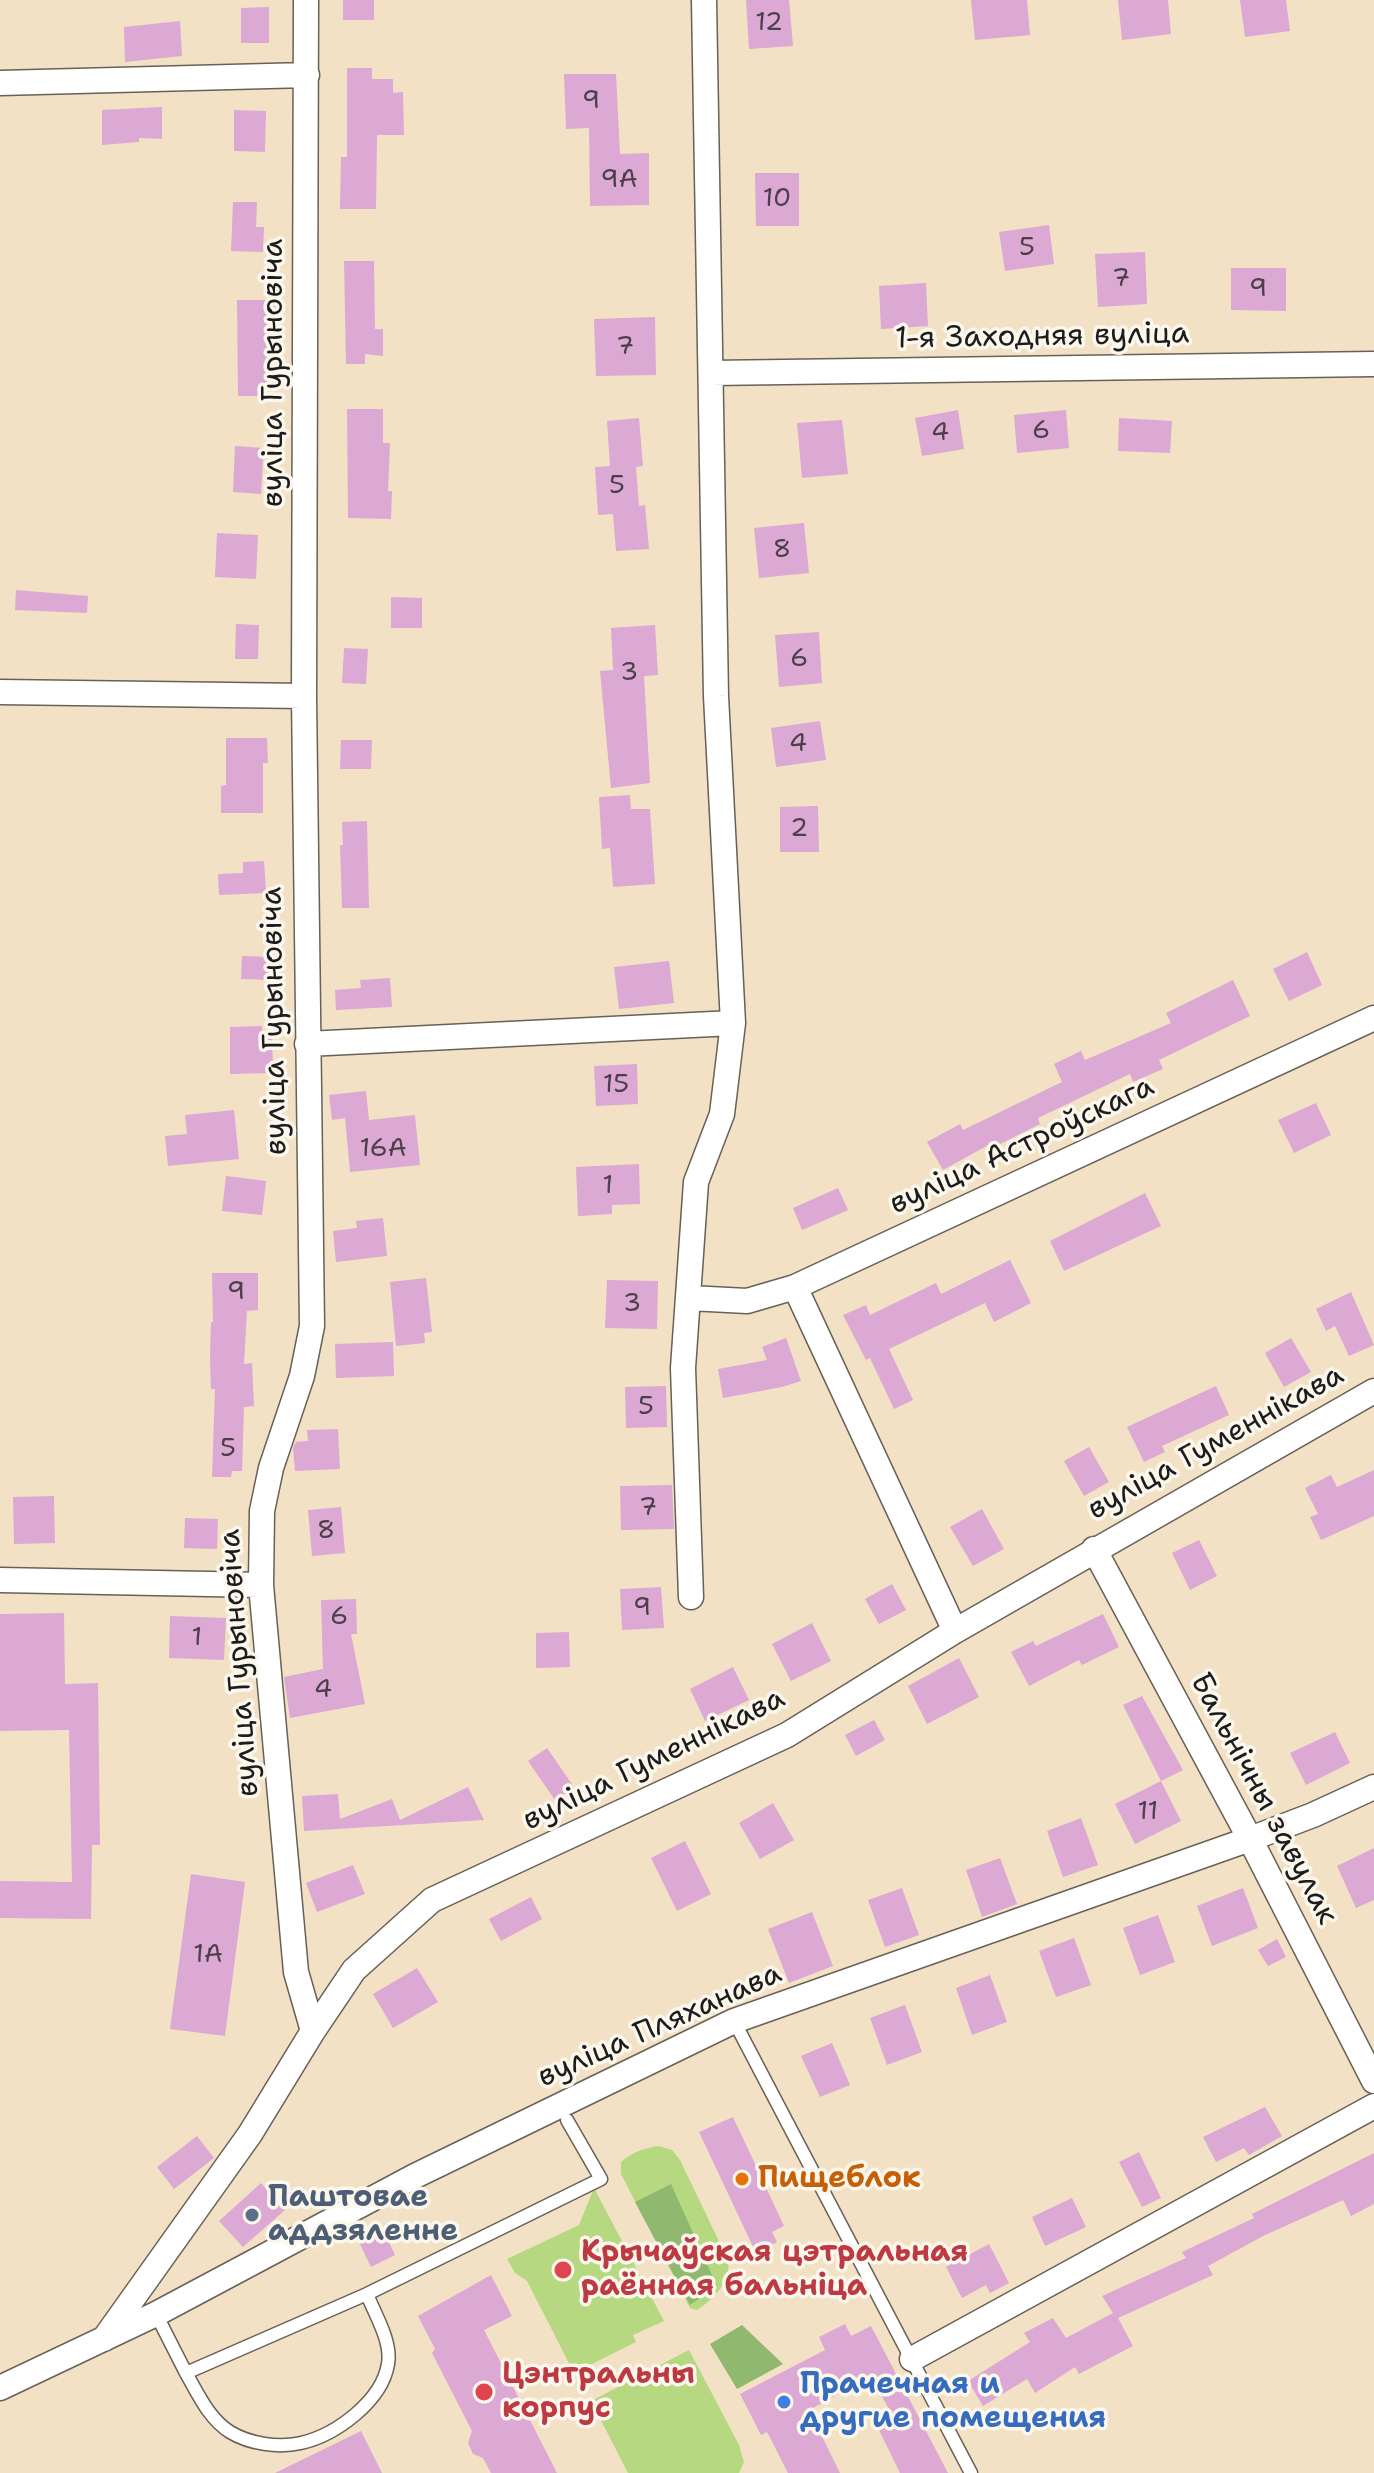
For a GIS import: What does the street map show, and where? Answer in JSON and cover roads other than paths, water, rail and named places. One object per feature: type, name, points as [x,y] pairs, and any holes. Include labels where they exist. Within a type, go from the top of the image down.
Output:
[{"type":"street","name":"вуліца Гурыновіча","points":[[306,0],[304,696],[312,1326],[302,1376],[271,1468],[262,1511],[261,1585],[296,1972],[313,2031]]},
{"type":"street","points":[[691,1597],[683,1368],[696,1182],[722,1114],[733,1023],[716,696],[704,0]]},
{"type":"street","points":[[0,83],[307,75]]},
{"type":"street","name":"1-я Заходняя вуліца","points":[[711,373],[1374,364]]},
{"type":"street","points":[[0,692],[304,696]]},
{"type":"street","name":"вуліца Астроўскага","points":[[690,1298],[747,1301],[795,1287],[1374,1018]]},
{"type":"street","points":[[307,1044],[733,1023]]},
{"type":"street","points":[[795,1287],[955,1631]]},
{"type":"street","name":"вуліца Гуменнікава","points":[[104,2339],[250,2134],[354,1970],[432,1900],[787,1735],[1094,1549],[1374,1391]]},
{"type":"street","name":"Бальнічны завулак","points":[[1094,1549],[1250,1839],[1374,2081]]},
{"type":"street","points":[[0,1580],[261,1585]]},
{"type":"street","name":"вуліца Пляханава","points":[[0,2388],[156,2314],[415,2176],[734,2021],[1250,1839],[1374,1787]]},
{"type":"street","points":[[912,2359],[1374,2106]]},
{"type":"lane","points":[[734,2021],[971,2473]]},
{"type":"lane","points":[[186,2373],[367,2294],[601,2179],[567,2120]]},
{"type":"lane","points":[[156,2314],[212,2417],[228,2431],[250,2442],[301,2443],[340,2426],[368,2405],[382,2384],[389,2362],[387,2342],[367,2294]]},
{"type":"place","name":"Пищеблок","points":[[742,2179]]},
{"type":"place","name":"Паштовае аддзяленне","points":[[252,2215]]},
{"type":"place","name":"Крычаўская цэтральная раённая бальніца","points":[[563,2270]]},
{"type":"place","name":"Цэнтральны корпус","points":[[484,2392]]},
{"type":"place","name":"Прачечная и другие помещения","points":[[784,2402]]}]
